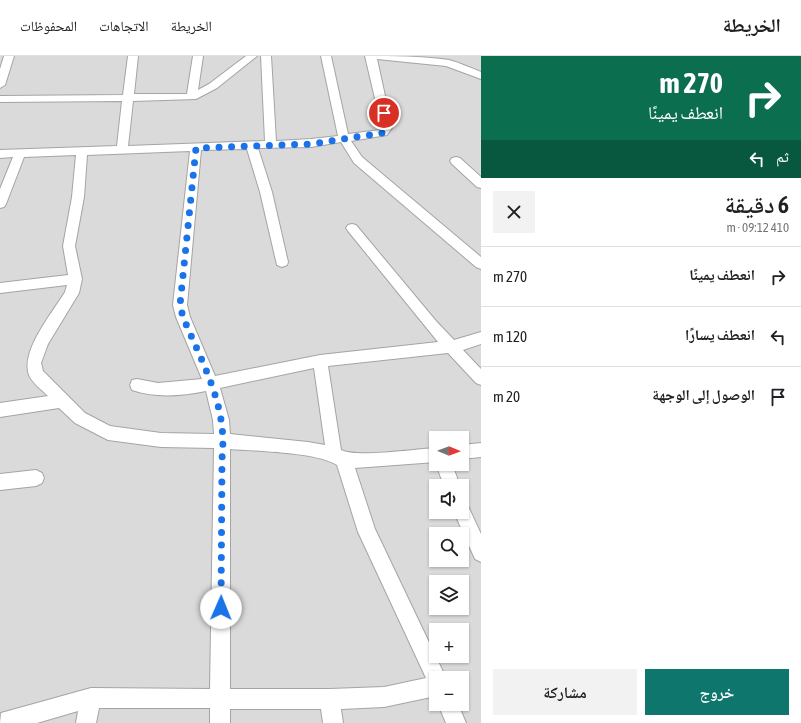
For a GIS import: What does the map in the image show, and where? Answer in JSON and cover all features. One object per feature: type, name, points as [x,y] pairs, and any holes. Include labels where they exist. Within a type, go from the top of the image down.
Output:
[{"type":"street","points":[[0,85],[9,56]]},
{"type":"street","points":[[122,149],[133,56]]},
{"type":"street","points":[[192,97],[198,56]]},
{"type":"street","points":[[0,99],[128,99],[192,97],[213,86],[252,56]]},
{"type":"street","points":[[266,56],[271,144]]},
{"type":"street","points":[[326,56],[344,139],[358,160],[481,264]]},
{"type":"street","points":[[0,154],[82,150],[196,148],[251,144],[311,144],[382,133],[386,131],[387,128],[371,56],[437,61],[459,67],[481,76]]},
{"type":"street","points":[[455,56],[459,67]]},
{"type":"street","points":[[251,144],[266,192],[282,262]]},
{"type":"street","points":[[196,148],[180,305],[183,317],[216,395],[224,441],[222,458],[223,522],[220,723]]},
{"type":"street","points":[[82,150],[78,197],[69,246],[75,279],[72,293],[41,342],[34,363],[36,374],[80,418],[108,433],[161,440],[224,441],[308,449],[360,461],[429,456]]},
{"type":"street","points":[[0,204],[20,153]]},
{"type":"street","points":[[456,161],[481,184]]},
{"type":"street","points":[[352,228],[426,320],[481,379]]},
{"type":"street","points":[[0,288],[75,279]]},
{"type":"street","points":[[136,385],[158,389],[211,384],[320,361],[452,347],[481,338]]},
{"type":"street","points":[[320,361],[339,457],[367,532],[433,671]]},
{"type":"street","points":[[0,410],[62,401]]},
{"type":"street","points":[[469,451],[481,450]]},
{"type":"street","points":[[0,482],[36,478]]},
{"type":"street","points":[[465,519],[481,553]]},
{"type":"street","points":[[1,723],[90,698],[220,700],[384,698],[429,688]]},
{"type":"street","points":[[86,723],[90,698]]},
{"type":"street","points":[[330,699],[332,723]]},
{"type":"street","points":[[451,711],[456,723]]},
{"type":"shaded area","points":[[0,56],[481,56],[481,723],[0,723]]},
{"type":"route","points":[[221,608],[223,500],[222,458],[224,441],[216,395],[183,317],[180,305],[196,148],[251,144],[311,144],[382,133],[386,131],[387,128],[384,113]]}]
